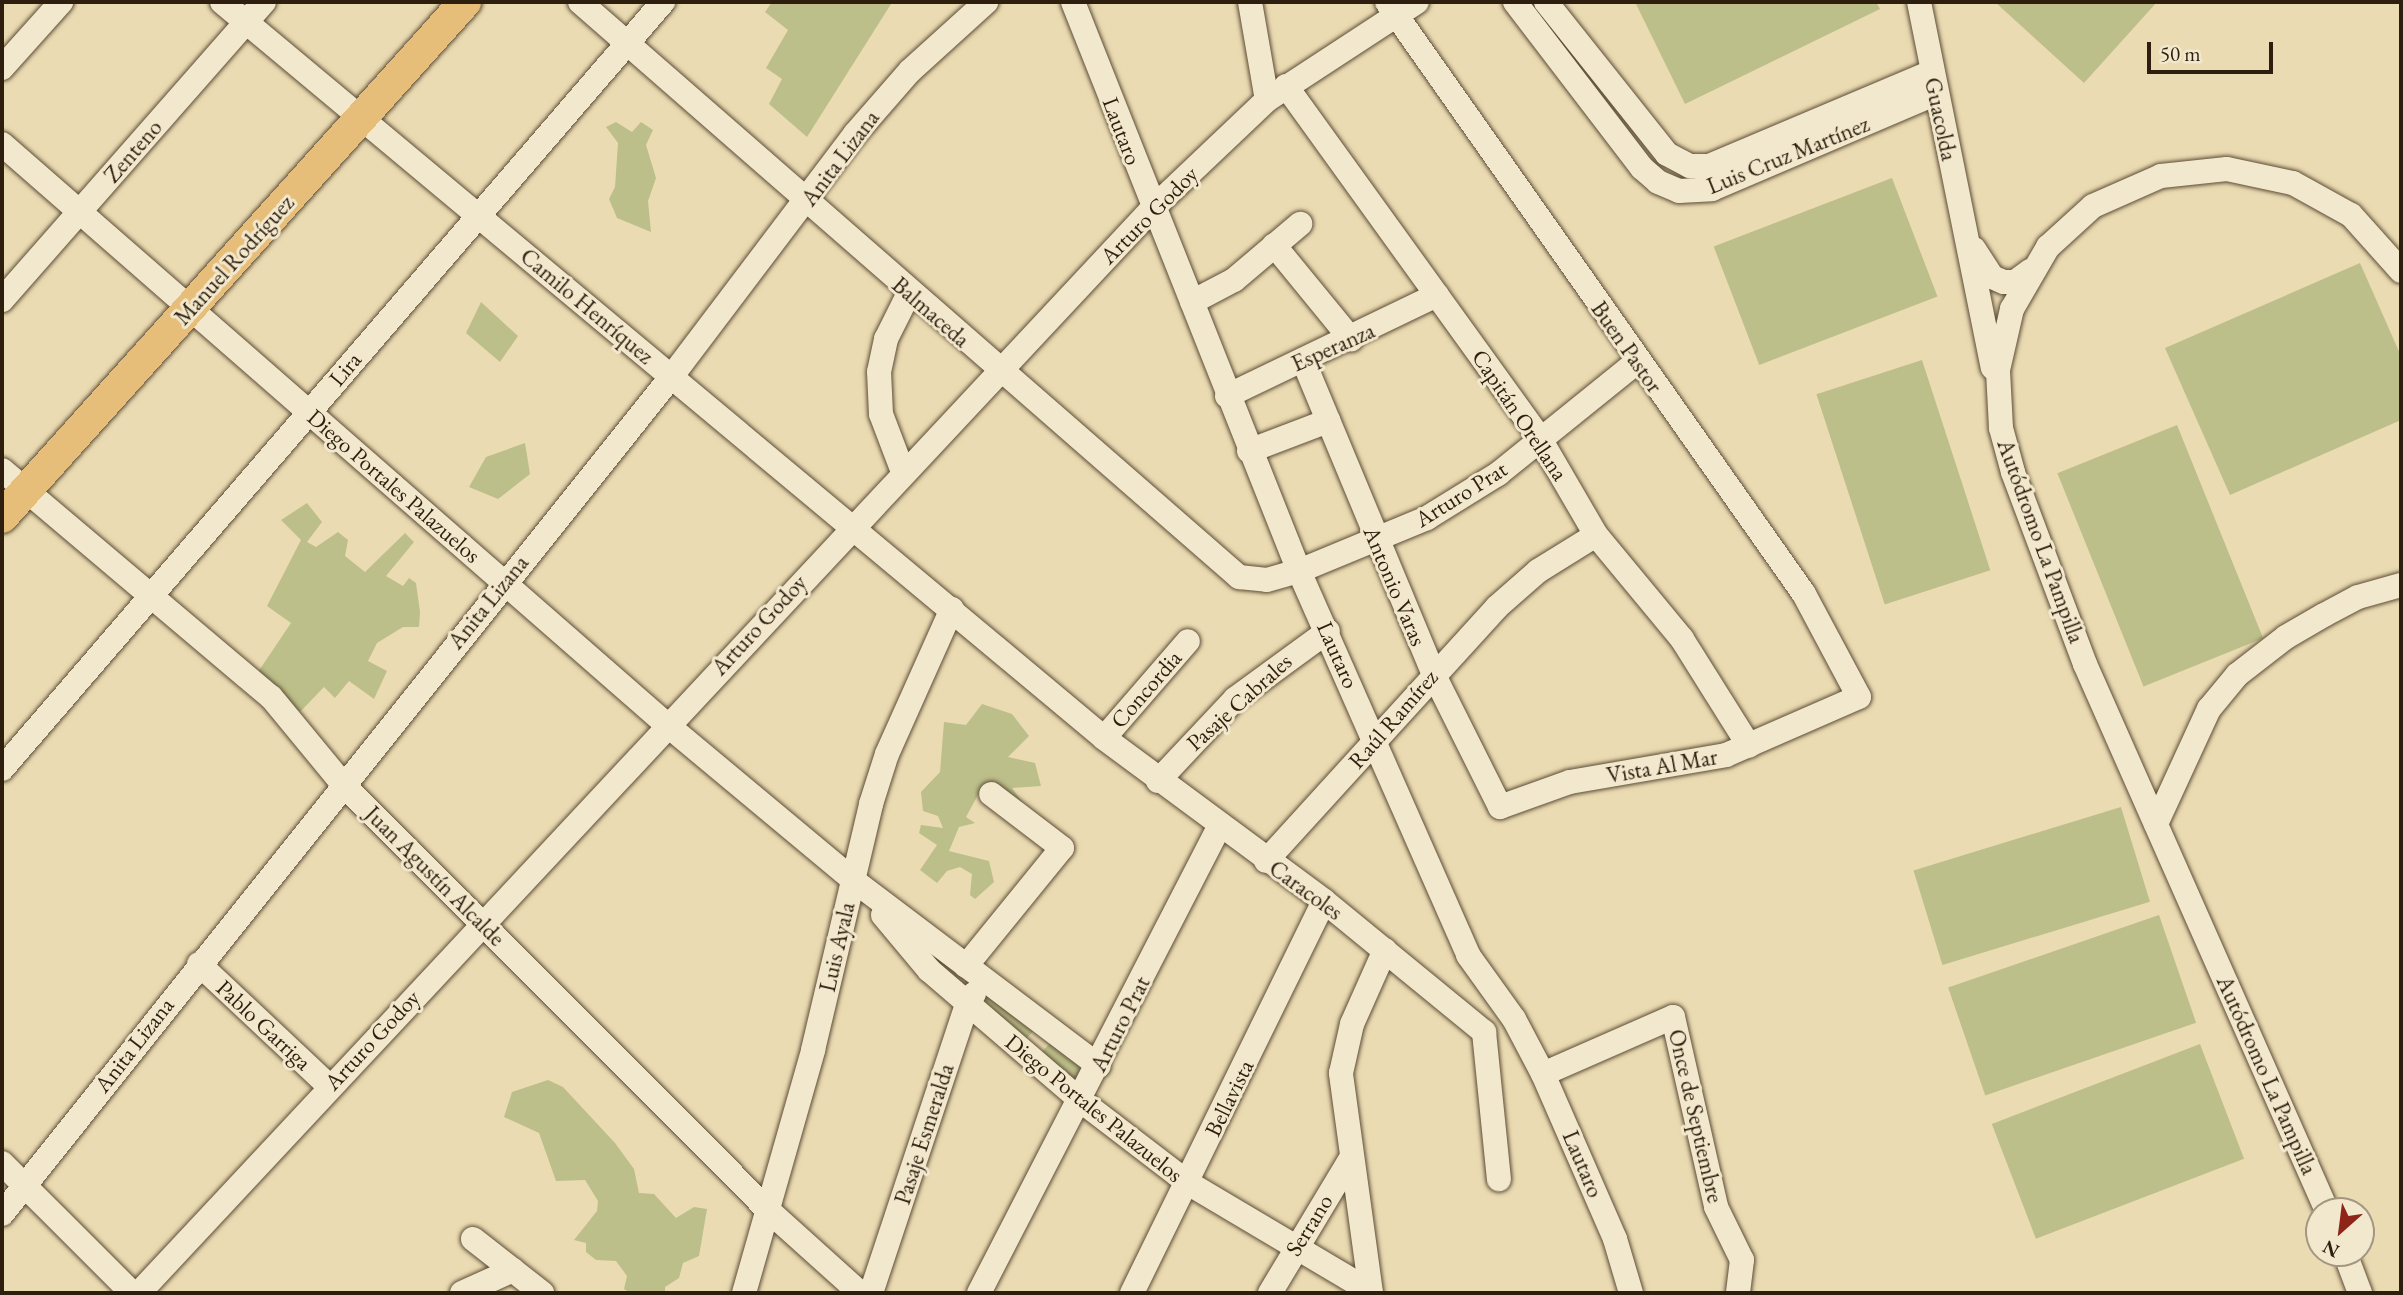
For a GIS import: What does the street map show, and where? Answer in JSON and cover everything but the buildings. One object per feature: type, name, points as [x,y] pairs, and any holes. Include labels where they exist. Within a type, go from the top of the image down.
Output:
[{"type":"main road","name":"Manuel Rodríguez","points":[[2,517],[465,2]]},
{"type":"street","points":[[2,68],[61,2]]},
{"type":"street","name":"Camilo Henríquez","points":[[222,2],[952,609]]},
{"type":"street","name":"Zenteno","points":[[2,300],[264,2]]},
{"type":"street","name":"Balmaceda","points":[[579,2],[1232,573],[1257,580],[1299,571]]},
{"type":"street","name":"Lira","points":[[2,769],[152,600],[476,214],[663,2]]},
{"type":"street","name":"Anita Lizana","points":[[2,1214],[342,783],[672,376],[882,102],[986,2]]},
{"type":"street","name":"Lautaro","points":[[1073,2],[1152,209],[1299,571],[1328,631],[1468,955],[1514,1019],[1543,1074],[1615,1239],[1631,1293]]},
{"type":"street","name":"Capitán Orellana","points":[[1250,2],[1277,93],[1437,295],[1539,437],[1596,535],[1682,639],[1749,746]]},
{"type":"street","name":"Arturo Godoy","points":[[139,1293],[666,724],[1152,209],[1277,93],[1390,8],[1418,2]]},
{"type":"street","name":"Luis Cruz Martínez","points":[[1515,2],[1642,167],[1658,183],[1679,191],[1712,189],[1933,83]]},
{"type":"street","name":"Luis Cruz Martínez","points":[[1546,2],[1667,154],[1690,166],[1709,166],[1933,83]]},
{"type":"street","name":"Guacolda","points":[[1919,2],[1933,83],[1997,391]]},
{"type":"street","name":"Buen Pastor","points":[[1390,8],[1804,594],[1859,697]]},
{"type":"street","name":"Diego Portales Palazuelos","points":[[2,144],[666,724],[853,880],[1099,1066]]},
{"type":"street","name":"Autódromo La Pampilla","points":[[2321,1197],[2085,663],[2013,472],[1997,391],[2005,328],[2030,271],[2064,230],[2106,198],[2161,176],[2216,169],[2271,176],[2313,192],[2368,230],[2401,271]]},
{"type":"street","points":[[1192,302],[1234,280],[1300,224]]},
{"type":"street","name":"Guacolda","points":[[1966,235],[1992,277],[2015,282],[2030,271]]},
{"type":"street","points":[[1274,244],[1351,339]]},
{"type":"street","points":[[904,472],[881,414],[879,372],[892,322],[909,293]]},
{"type":"street","name":"Esperanza","points":[[1227,396],[1351,339],[1437,295]]},
{"type":"street","name":"Antonio Varas","points":[[1303,360],[1374,540],[1433,673],[1500,807]]},
{"type":"street","name":"Arturo Prat","points":[[1299,571],[1427,518],[1476,490],[1539,437],[1638,361]]},
{"type":"street","points":[[1249,451],[1328,421]]},
{"type":"street","name":"Juan Agustín Alcalde","points":[[2,470],[152,600],[271,697],[342,783],[769,1211],[860,1293]]},
{"type":"street","name":"Raúl Ramírez","points":[[1266,861],[1374,736],[1433,673],[1538,571],[1596,535]]},
{"type":"street","points":[[2156,824],[2209,709],[2237,675],[2286,637],[2324,615],[2358,597],[2401,585]]},
{"type":"street","name":"Caracoles","points":[[952,609],[1158,781],[1324,901],[1385,950]]},
{"type":"street","name":"Luis Ayala","points":[[744,1293],[769,1211],[887,754],[952,609]]},
{"type":"street","name":"Pasaje Cabrales","points":[[1158,781],[1235,699],[1328,631]]},
{"type":"street","name":"Concordia","points":[[1104,738],[1188,641]]},
{"type":"street","name":"Vista Al Mar","points":[[1500,807],[1570,782],[1681,766],[1749,746],[1859,697]]},
{"type":"street","name":"Pasaje Esmeralda","points":[[871,1293],[976,973],[1062,848],[991,794]]},
{"type":"street","name":"Arturo Prat","points":[[979,1293],[1099,1066],[1219,827]]},
{"type":"street","name":"Diego Portales Palazuelos","points":[[853,880],[929,970],[1080,1100],[1188,1183],[1371,1292]]},
{"type":"street","name":"Bellavista","points":[[1132,1293],[1324,901]]},
{"type":"street","points":[[1371,1292],[1341,1090],[1343,1056],[1385,950],[1484,1032],[1499,1179]]},
{"type":"street","name":"Pablo Garriga","points":[[199,964],[329,1086]]},
{"type":"street","name":"Once de Septiembre","points":[[1543,1074],[1673,1017],[1716,1207],[1742,1260],[1738,1293]]},
{"type":"street","name":"Serrano","points":[[1270,1293],[1294,1247],[1351,1158]]},
{"type":"street","points":[[2,1163],[132,1293]]},
{"type":"street","points":[[473,1239],[542,1293]]},
{"type":"street","points":[[2350,1267],[2360,1293]]},
{"type":"street","points":[[463,1293],[513,1270]]},
{"type":"green space","points":[[772,2],[891,4],[807,137],[769,104],[782,79],[766,68],[788,30],[765,12]]},
{"type":"green space","points":[[1635,2],[1876,2],[1880,9],[1685,104]]},
{"type":"green space","points":[[1995,2],[2157,2],[2084,83]]},
{"type":"green space","points":[[616,122],[632,132],[641,122],[653,130],[646,145],[656,178],[648,201],[651,232],[617,218],[609,199],[615,187],[618,143],[606,127]]},
{"type":"green space","points":[[1892,178],[1938,297],[1759,365],[1714,246]]},
{"type":"green space","points":[[2360,263],[2401,356],[2401,420],[2230,495],[2165,348]]},
{"type":"green space","points":[[481,302],[518,336],[500,362],[466,333]]},
{"type":"green space","points":[[1922,360],[1990,570],[1885,604],[1816,394]]},
{"type":"green space","points":[[2177,425],[2263,638],[2144,687],[2057,473]]},
{"type":"green space","points":[[525,443],[530,474],[498,499],[469,487],[486,457]]},
{"type":"green space","points":[[307,503],[322,522],[307,542],[316,547],[338,532],[348,540],[345,556],[365,572],[405,533],[414,542],[386,576],[403,586],[409,578],[416,583],[420,612],[419,627],[403,627],[377,643],[368,661],[387,671],[374,699],[349,681],[335,698],[324,687],[300,712],[258,672],[291,623],[267,606],[301,540],[281,520]]},
{"type":"green space","points":[[982,704],[1012,714],[1029,736],[1008,757],[1035,763],[1041,786],[1012,788],[1026,807],[984,784],[966,817],[975,823],[959,827],[949,851],[989,861],[994,882],[975,899],[970,895],[972,874],[960,867],[947,871],[937,883],[920,870],[937,845],[919,833],[921,825],[943,828],[938,816],[923,811],[921,792],[940,772],[944,722],[966,725]]},
{"type":"green space","points":[[2121,807],[2150,902],[1942,965],[1913,870]]},
{"type":"green space","points":[[2159,915],[2196,1023],[1985,1095],[1948,988]]},
{"type":"green space","points":[[984,994],[1035,1029],[1025,1040],[983,1002]]},
{"type":"green space","points":[[1051,1042],[1079,1064],[1080,1076],[1074,1080],[1040,1054]]},
{"type":"green space","points":[[2200,1044],[2244,1159],[2036,1239],[1992,1124]]},
{"type":"green space","points":[[548,1080],[563,1087],[615,1143],[634,1169],[639,1193],[654,1194],[676,1218],[694,1207],[707,1209],[699,1256],[683,1263],[679,1278],[665,1287],[665,1293],[630,1293],[624,1289],[627,1276],[616,1261],[596,1260],[586,1252],[586,1243],[574,1240],[597,1211],[598,1201],[585,1180],[556,1181],[539,1133],[504,1117],[512,1092]]}]
